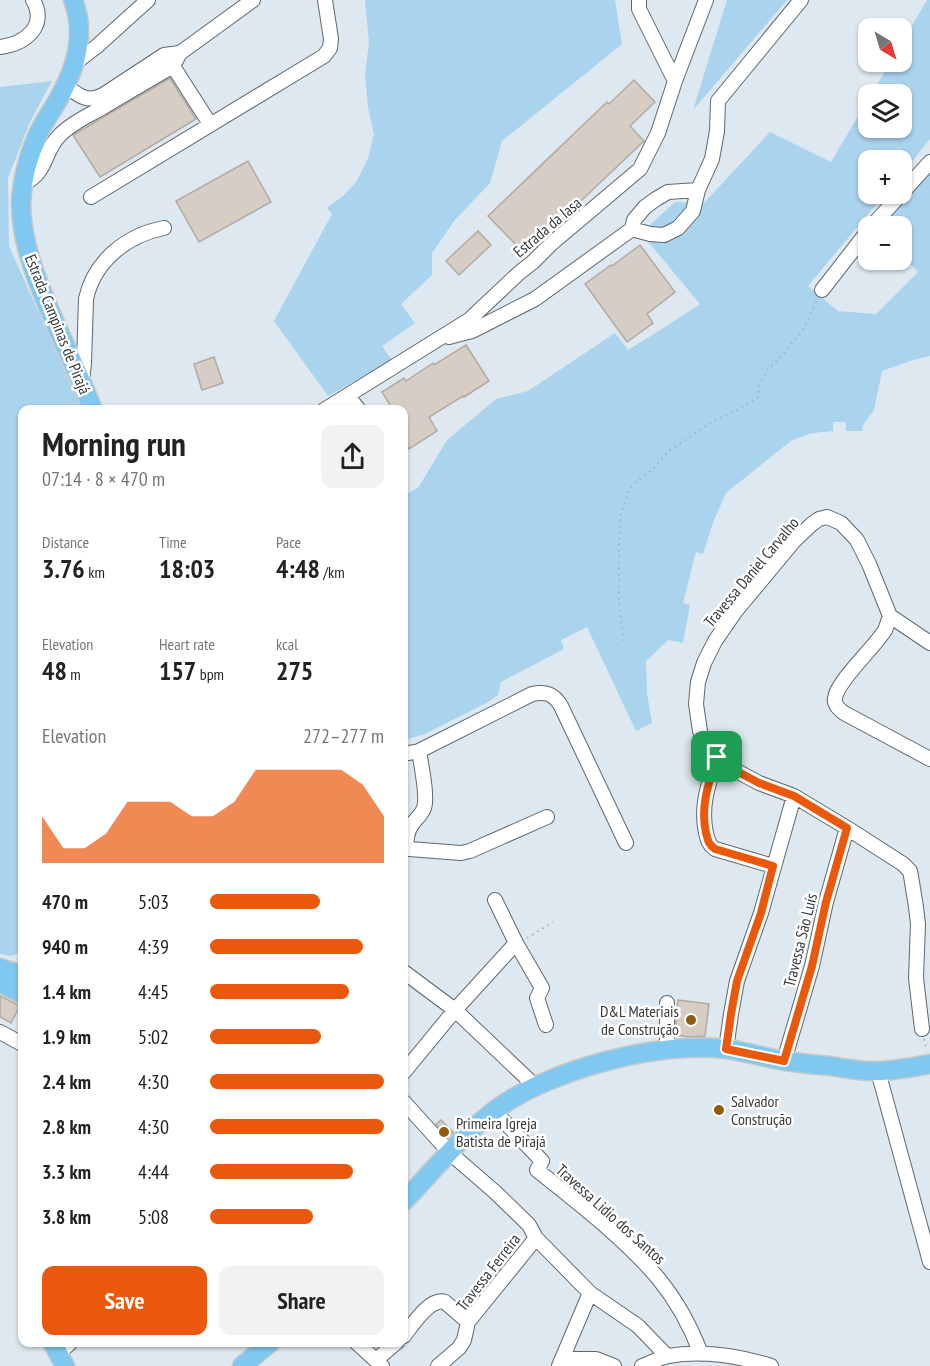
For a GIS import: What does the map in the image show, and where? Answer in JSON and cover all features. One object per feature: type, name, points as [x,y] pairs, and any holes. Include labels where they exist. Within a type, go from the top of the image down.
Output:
[{"type":"main road","name":"Estrada Campinas de Pirajá","points":[[73,0],[79,24],[79,43],[75,63],[66,86],[39,132],[27,165],[21,202],[22,221],[32,264],[46,303],[91,405]]},
{"type":"main road","points":[[0,967],[18,966]]},
{"type":"main road","points":[[0,967],[16,989]]},
{"type":"main road","points":[[408,1193],[494,1110],[514,1097],[562,1075],[628,1056],[693,1048],[726,1049],[784,1061],[878,1071],[911,1068],[929,1058]]},
{"type":"main road","points":[[242,1366],[265,1347]]},
{"type":"street","points":[[0,47],[17,43],[32,32],[37,16],[33,0]]},
{"type":"street","points":[[75,63],[148,0]]},
{"type":"street","points":[[23,184],[39,172],[51,146],[61,134],[169,61],[253,0]]},
{"type":"street","points":[[91,197],[324,56],[330,48],[331,39],[325,0]]},
{"type":"street","points":[[639,0],[639,9],[675,81]]},
{"type":"street","name":"Estrada da Iasa","points":[[333,405],[470,320],[551,244],[640,169],[658,133],[706,0]]},
{"type":"street","points":[[632,230],[664,235],[678,228],[693,211],[698,190],[712,159],[717,131],[718,101],[801,0]]},
{"type":"street","points":[[169,61],[210,124]]},
{"type":"street","points":[[66,86],[86,99],[96,99],[169,61]]},
{"type":"street","points":[[881,216],[930,162]]},
{"type":"street","points":[[437,340],[472,331],[536,299],[632,230],[634,220],[645,207],[656,199],[668,192],[698,190]]},
{"type":"street","points":[[82,382],[86,299],[88,289],[98,269],[128,241],[139,235],[164,228]]},
{"type":"street","points":[[822,290],[858,244]]},
{"type":"street","points":[[348,396],[355,405]]},
{"type":"street","name":"Travessa Daniel Carvalho","points":[[890,616],[863,551],[849,530],[841,523],[827,517],[819,519],[794,542],[735,612],[715,642],[704,663],[698,682],[696,704],[703,739],[717,757],[731,768],[759,783],[794,796],[909,870],[918,924],[916,978],[922,1029]]},
{"type":"street","points":[[930,643],[890,616],[885,629],[842,685],[835,700],[844,713],[930,759]]},
{"type":"street","points":[[408,753],[419,751],[532,694],[548,693],[554,696],[561,706],[626,843]]},
{"type":"street","points":[[408,836],[410,826],[421,814],[426,803],[419,751]]},
{"type":"street","points":[[717,757],[705,796],[704,822],[709,844],[715,849],[773,866]]},
{"type":"street","points":[[726,1049],[737,981],[761,913],[794,796]]},
{"type":"street","points":[[408,848],[461,853],[470,851],[547,816]]},
{"type":"street","name":"Travessa São Luís","points":[[784,1061],[812,966],[826,902],[847,828]]},
{"type":"street","points":[[495,900],[542,988],[537,998],[546,1025]]},
{"type":"street","points":[[408,1067],[455,1010],[516,943]]},
{"type":"street","points":[[408,975],[455,1010],[535,1086]]},
{"type":"street","points":[[667,1003],[667,1050]]},
{"type":"street","points":[[0,1032],[18,1042]]},
{"type":"street","points":[[878,1071],[930,1262]]},
{"type":"street","name":"Travessa Ferreira","points":[[408,1106],[450,1153],[529,1225],[536,1238],[468,1322],[464,1340],[452,1355],[438,1366]]},
{"type":"street","name":"Travessa Lidio dos Santos","points":[[494,1110],[542,1161],[537,1170],[622,1241],[658,1279],[693,1332],[700,1354]]},
{"type":"street","points":[[536,1238],[590,1293],[638,1326],[667,1356]]},
{"type":"street","points":[[590,1293],[561,1362],[596,1359],[614,1366]]},
{"type":"street","points":[[408,1331],[428,1307],[438,1301],[445,1302],[468,1322]]},
{"type":"street","points":[[361,1347],[379,1363],[393,1347]]},
{"type":"street","points":[[642,1366],[667,1356],[700,1354],[748,1359],[771,1366]]},
{"type":"path","points":[[624,642],[619,607],[619,543],[621,514],[629,490],[669,452],[713,421],[758,397],[760,383],[766,372],[802,331],[822,290]]},
{"type":"path","points":[[516,943],[554,922]]},
{"type":"path","points":[[922,1029],[929,1058]]},
{"type":"shaded area","points":[[365,0],[615,0],[622,44],[502,141],[490,183],[454,221],[432,253],[432,275],[401,304],[415,323],[382,346],[392,360],[328,396],[274,321],[332,214],[327,208],[357,181],[368,158],[374,134],[368,108],[365,74],[369,43]]},
{"type":"shaded area","points":[[727,0],[787,0],[693,110]]},
{"type":"shaded area","points":[[927,0],[930,0],[930,139],[912,162],[912,150],[858,150],[858,204],[877,204],[867,216],[858,216],[858,226],[808,286],[838,311],[876,314],[918,272],[912,266],[912,216],[887,216],[898,204],[912,204],[912,189],[930,170],[930,356],[882,371],[874,410],[863,425],[862,431],[846,431],[846,422],[833,422],[833,431],[813,433],[792,440],[726,493],[703,554],[696,552],[683,603],[690,605],[683,643],[668,640],[646,661],[647,694],[652,723],[636,731],[587,627],[561,640],[564,649],[501,682],[498,695],[488,702],[425,734],[408,739],[408,493],[418,488],[447,440],[496,399],[528,391],[615,333],[628,350],[700,304],[641,233],[675,202],[704,203],[770,132],[831,162],[858,116],[858,138],[912,138],[912,84],[877,84],[885,72],[912,72],[912,26]]},
{"type":"shaded area","points":[[52,81],[30,122],[8,178],[9,246],[80,405],[18,405],[18,953],[11,956],[0,954],[0,87]]},
{"type":"building","points":[[170,78],[196,119],[100,177],[73,135]]},
{"type":"building","points":[[634,80],[655,102],[630,126],[644,141],[525,254],[488,216],[607,102],[609,104]]},
{"type":"building","points":[[248,161],[271,202],[199,242],[176,201]]},
{"type":"building","points":[[478,231],[491,245],[459,275],[446,261]]},
{"type":"building","points":[[640,245],[675,292],[647,314],[653,323],[627,342],[585,284]]},
{"type":"building","points":[[466,345],[489,381],[429,417],[437,431],[409,449],[408,405],[390,405],[382,392],[404,378],[406,381],[433,363],[434,365]]},
{"type":"building","points":[[214,357],[223,383],[202,390],[194,364]]},
{"type":"building","points":[[0,996],[18,1005],[11,1023],[0,1017]]},
{"type":"building","name":"D&L Materiais de Construção","points":[[678,1000],[709,1004],[705,1036],[676,1035]]},
{"type":"building","points":[[441,1120],[453,1132],[448,1137],[436,1124]]},
{"type":"place","name":"D&L Materiais de Construção","points":[[691,1020]]},
{"type":"place","name":"Salvador Construção","points":[[719,1110]]},
{"type":"place","name":"Primeira Igreja Batista de Pirajá","points":[[444,1132]]},
{"type":"route","points":[[717,757],[731,768],[759,783],[794,796],[847,828],[826,902],[812,966],[784,1061],[726,1049],[737,981],[761,913],[773,866],[715,849],[709,844],[704,822],[705,796],[717,757]]}]
